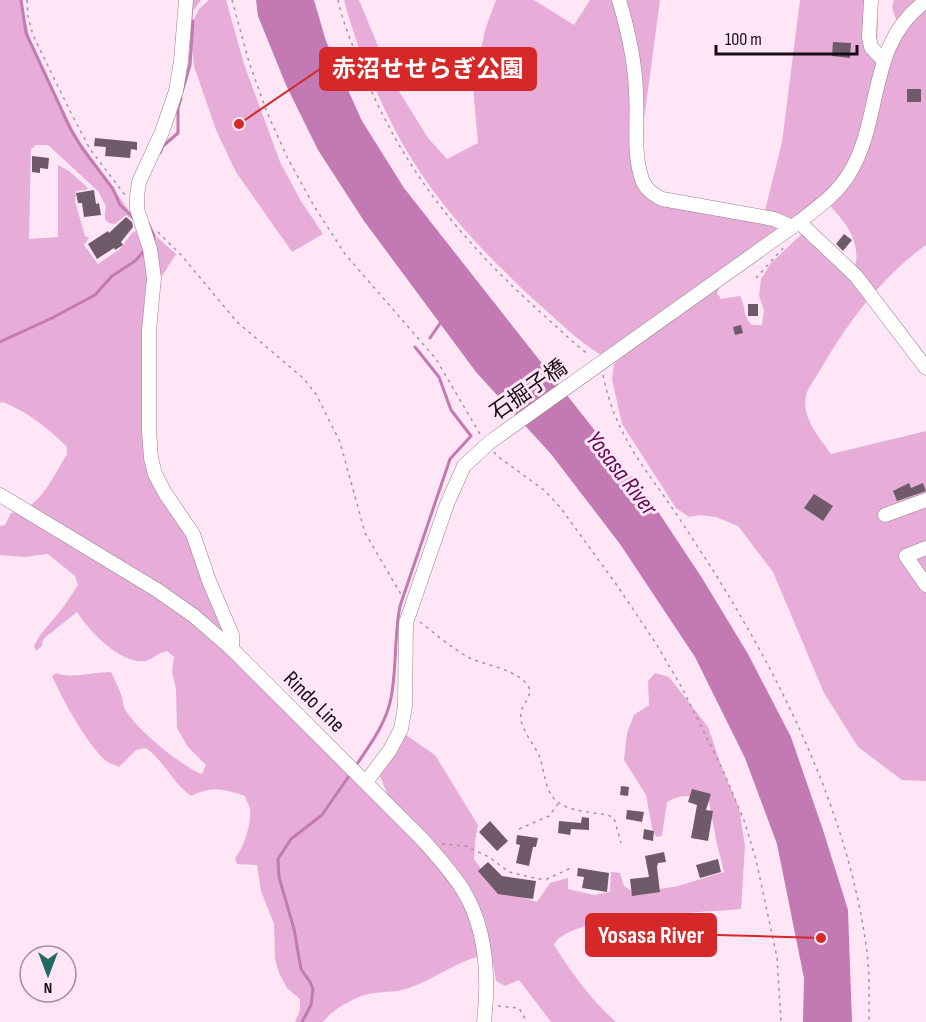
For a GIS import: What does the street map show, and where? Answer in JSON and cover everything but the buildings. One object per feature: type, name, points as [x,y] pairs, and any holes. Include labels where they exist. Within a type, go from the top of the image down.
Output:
[{"type":"street","points":[[186,0],[184,38],[176,91],[162,132],[139,182],[137,205],[147,240],[154,278],[149,330],[149,431],[155,474],[193,534],[232,635],[232,649]]},
{"type":"street","points":[[619,0],[627,28],[636,90],[641,178],[650,193],[662,199],[774,219],[795,225],[856,276],[926,368]]},
{"type":"street","points":[[871,0],[869,37],[871,47],[883,60]]},
{"type":"street","name":"石掘子橋","points":[[366,782],[390,750],[400,729],[405,706],[404,650],[409,612],[458,477],[471,458],[795,225],[833,195],[849,175],[865,141],[883,60],[889,45],[905,18],[926,1]]},
{"type":"street","name":"Rindo Line","points":[[0,495],[157,590],[194,616],[232,649],[430,848],[448,868],[464,892],[475,918],[487,971],[484,1022]]},
{"type":"street","points":[[885,515],[926,500]]},
{"type":"street","points":[[926,548],[906,556],[926,585]]},
{"type":"path","points":[[27,0],[28,17],[33,35],[90,149],[128,200],[137,205]]},
{"type":"path","points":[[232,0],[249,62],[286,158],[345,254],[436,359],[500,458],[544,489],[560,507],[623,594],[681,686],[722,768],[746,823],[777,957],[780,1022]]},
{"type":"path","points":[[338,0],[375,101],[396,142],[425,188],[496,271],[582,349],[596,367],[623,435],[642,467],[679,517],[735,605],[765,658],[815,764],[856,888],[866,946],[869,1022]]},
{"type":"path","points":[[142,225],[159,232],[237,322],[303,378],[316,394],[340,442],[359,518],[365,533],[409,612],[463,654],[517,677],[528,686],[529,696],[521,712],[522,723],[540,757],[548,786],[559,803],[567,807],[614,818],[621,843]]},
{"type":"path","points":[[756,278],[787,245]]},
{"type":"path","points":[[519,829],[549,816],[559,803]]},
{"type":"path","points":[[430,848],[438,844],[450,843],[466,846],[489,857],[509,872],[539,879],[547,879],[571,868]]},
{"type":"path","points":[[486,1006],[519,1008],[527,1022]]},
{"type":"shaded area","points":[[0,0],[21,0],[31,45],[54,97],[81,143],[134,218],[134,221],[126,215],[115,224],[108,223],[105,216],[106,206],[98,191],[48,145],[36,145],[31,149],[29,239],[58,237],[58,165],[69,171],[88,188],[76,191],[75,201],[85,236],[89,238],[84,245],[98,264],[120,249],[132,233],[139,229],[149,250],[147,334],[157,472],[196,536],[236,656],[388,796],[380,776],[406,735],[435,755],[478,825],[474,859],[489,880],[506,892],[537,902],[550,883],[568,878],[568,889],[594,895],[610,892],[611,872],[620,873],[624,886],[635,893],[678,886],[724,872],[709,802],[688,796],[667,802],[662,836],[656,837],[652,828],[646,795],[624,760],[627,733],[634,715],[649,705],[648,681],[655,673],[669,677],[708,727],[739,808],[745,846],[741,909],[610,921],[584,927],[564,935],[554,945],[582,986],[616,1022],[551,1022],[519,980],[505,986],[496,981],[493,964],[487,955],[466,961],[413,987],[359,997],[336,1010],[323,1022],[295,1022],[300,1010],[300,999],[287,988],[279,973],[275,959],[274,924],[261,891],[257,865],[237,864],[235,858],[244,842],[250,821],[250,808],[245,796],[218,790],[205,791],[191,796],[146,748],[136,750],[119,767],[111,764],[98,753],[76,721],[52,676],[56,673],[75,675],[111,672],[120,691],[124,707],[147,735],[193,770],[202,774],[206,765],[188,747],[177,728],[176,689],[172,672],[174,657],[167,651],[146,661],[126,658],[98,637],[77,612],[47,636],[42,646],[36,651],[34,646],[40,635],[78,585],[75,576],[48,554],[24,557],[0,555],[0,526],[5,525],[11,513],[30,506],[45,491],[67,454],[67,447],[30,416],[3,402],[0,403]]},
{"type":"shaded area","points":[[191,0],[201,0],[193,11],[193,21],[199,9],[209,0],[226,0],[244,64],[280,162],[301,201],[323,234],[292,252],[236,172],[216,130],[194,66],[190,26]]},
{"type":"shaded area","points":[[344,0],[359,0],[392,80],[428,138],[447,159],[478,143],[473,87],[485,30],[496,0],[534,0],[574,25],[590,0],[660,0],[644,120],[644,165],[651,198],[763,218],[782,142],[800,0],[874,0],[878,20],[876,66],[900,32],[892,7],[894,0],[926,0],[926,245],[879,287],[853,320],[809,387],[805,404],[809,420],[831,454],[926,431],[926,781],[902,780],[858,747],[824,693],[773,572],[738,526],[716,517],[700,515],[689,517],[676,508],[622,424],[612,379],[614,364],[656,328],[682,310],[673,303],[601,355],[565,328],[476,242],[427,182],[401,141],[378,95]],"holes":[[[824,199],[849,229],[855,247],[855,267],[805,231],[771,263],[761,279],[759,296],[764,310],[762,325],[752,325],[745,314],[740,296],[721,299],[717,293],[728,269]]]},
{"type":"shaded area","points":[[151,232],[176,254],[159,281]]},
{"type":"water","points":[[256,0],[314,0],[326,41],[362,121],[404,188],[655,507],[748,654],[791,737],[848,910],[852,1022],[803,1022],[804,978],[777,844],[745,758],[695,657],[620,544],[551,454],[476,372],[364,221],[318,150],[286,85],[258,16]]},
{"type":"waterway","points":[[21,0],[26,33],[71,130],[113,189],[120,205],[135,219]]},
{"type":"waterway","points":[[182,92],[190,65],[193,21]]},
{"type":"waterway","points":[[160,153],[163,146],[178,133],[178,108],[181,98]]},
{"type":"waterway","points":[[148,223],[154,236],[153,240]]},
{"type":"waterway","points":[[0,342],[95,295],[112,276],[135,261],[146,249]]},
{"type":"waterway","points":[[430,338],[441,322]]},
{"type":"waterway","points":[[355,767],[389,708],[400,606],[450,459],[471,436],[451,410],[439,377],[415,347]]},
{"type":"waterway","points":[[302,1022],[311,1005],[313,989],[301,969],[294,929],[279,877],[278,859],[291,839],[322,815],[351,773]]},
{"type":"place","name":"赤沼せせらぎ公園","points":[[239,124]]},
{"type":"place","name":"Yosasa River","points":[[821,938]]}]
